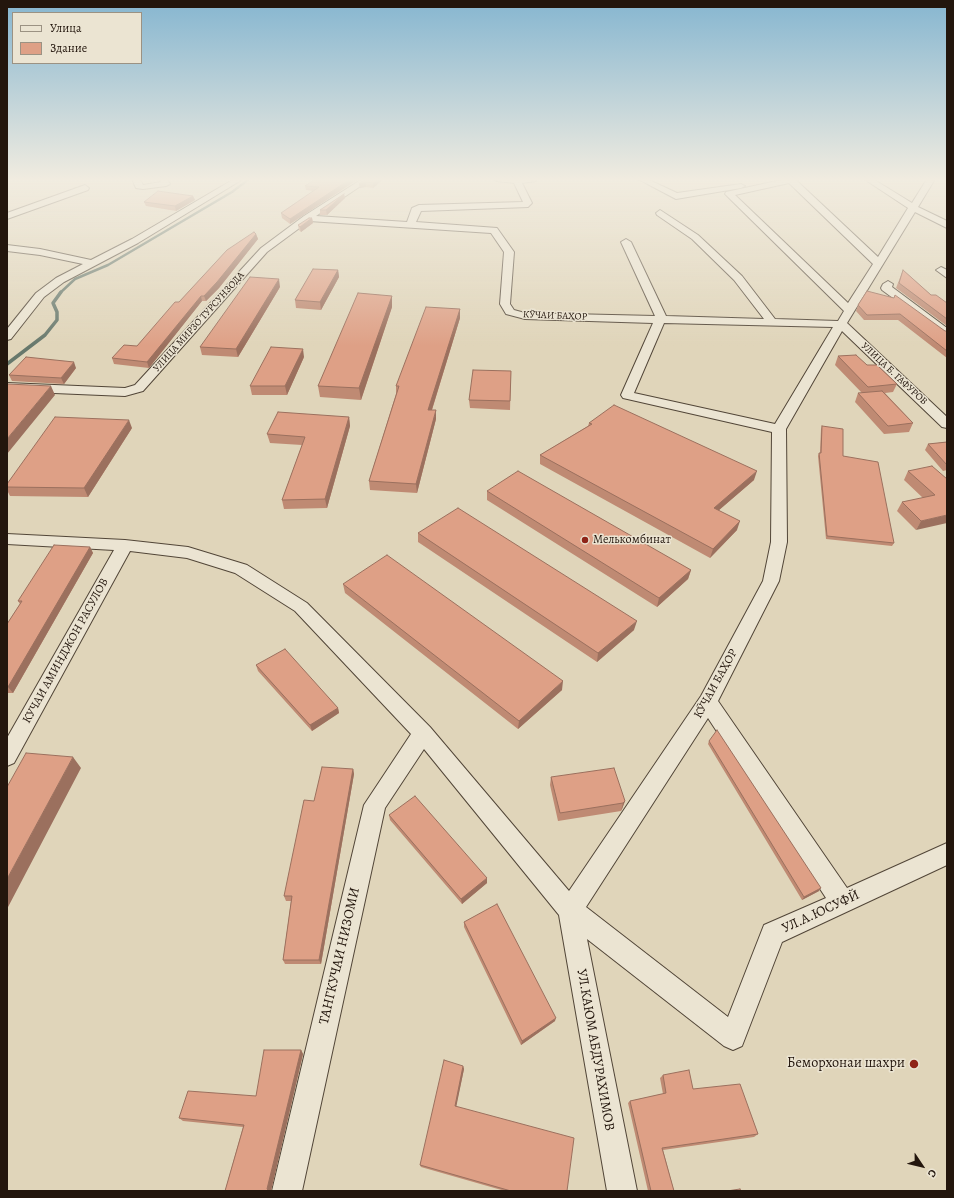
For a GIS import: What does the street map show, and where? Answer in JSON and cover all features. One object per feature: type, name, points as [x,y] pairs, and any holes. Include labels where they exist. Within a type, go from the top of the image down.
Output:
[{"type":"street","points":[[7,336],[40,295],[60,280],[144,235]]},
{"type":"street","name":"УЛИЦА МИРЗО ТУРСУНЗОДА","points":[[7,387],[125,392],[139,388],[264,250],[284,235]]},
{"type":"street","name":"КӮЧАИ БАҲОР","points":[[498,235],[509,252],[505,304],[510,312],[525,316],[771,321],[845,317]]},
{"type":"street","points":[[692,235],[738,278],[771,321]]},
{"type":"street","points":[[768,235],[845,317]]},
{"type":"street","points":[[850,235],[879,264]]},
{"type":"street","points":[[626,242],[661,318],[627,395],[779,429],[845,317],[896,235]]},
{"type":"street","points":[[7,248],[47,253],[91,263]]},
{"type":"street","points":[[888,284],[886,288],[947,333]]},
{"type":"street","name":"УЛИЦА Б. ГАФУРОВ","points":[[845,317],[947,424]]},
{"type":"street","name":"КӮЧАИ БАҲОР","points":[[570,910],[708,702],[771,581],[779,542],[779,429]]},
{"type":"street","points":[[7,539],[125,545],[188,553],[241,569],[301,607],[423,733],[570,910]]},
{"type":"street","name":"КУЧАИ АМИНДЖОН РАСУЛОВ","points":[[7,757],[125,545]]},
{"type":"street","points":[[708,702],[842,902]]},
{"type":"street","name":"ТАНГКУЧАИ НИЗОМИ","points":[[287,1191],[375,805],[423,733]]},
{"type":"street","name":"УЛ.А.ЮСУФЙ","points":[[570,910],[733,1037],[772,934],[947,854]]},
{"type":"street","name":"УЛ.КАЮМ АБДУРАХИМОВ","points":[[570,910],[622,1191]]},
{"type":"building","points":[[250,235],[255,235],[217,282],[204,296],[201,296],[147,362],[112,358],[124,345],[137,346],[175,302],[179,302],[227,250]]},
{"type":"building","points":[[313,269],[338,270],[320,302],[295,300]]},
{"type":"building","points":[[903,270],[931,295],[936,295],[947,303],[947,319],[899,283]]},
{"type":"building","points":[[250,277],[279,279],[236,349],[200,347]]},
{"type":"building","points":[[867,291],[894,298],[895,295],[947,331],[947,351],[900,314],[867,315],[858,305]]},
{"type":"building","points":[[358,293],[392,296],[359,388],[318,386]]},
{"type":"building","points":[[426,307],[460,309],[428,410],[436,410],[416,484],[369,481],[399,386],[396,386]]},
{"type":"building","points":[[271,347],[303,349],[285,386],[250,386]]},
{"type":"building","points":[[856,355],[867,365],[877,365],[897,384],[868,387],[838,356]]},
{"type":"building","points":[[26,357],[74,362],[61,378],[9,375]]},
{"type":"building","points":[[473,370],[511,371],[510,401],[469,400]]},
{"type":"building","points":[[7,384],[51,386],[7,439]]},
{"type":"building","points":[[882,391],[913,423],[888,426],[858,393]]},
{"type":"building","points":[[614,405],[757,471],[714,508],[740,521],[713,549],[540,455],[592,424],[589,423]]},
{"type":"building","points":[[278,412],[349,417],[325,499],[282,500],[305,437],[267,434]]},
{"type":"building","points":[[55,417],[129,420],[84,488],[7,487],[7,484]]},
{"type":"building","points":[[822,426],[843,429],[843,456],[878,462],[894,543],[827,536],[819,453],[821,453]]},
{"type":"building","points":[[947,442],[947,465],[928,444]]},
{"type":"building","points":[[932,466],[947,479],[947,515],[921,521],[902,502],[935,495],[908,471]]},
{"type":"building","name":"Мелькомбинат","points":[[518,471],[691,570],[659,598],[487,491]]},
{"type":"building","points":[[458,508],[637,621],[598,653],[418,533]]},
{"type":"building","points":[[54,545],[90,547],[7,687],[7,624],[22,601],[18,601]]},
{"type":"building","points":[[387,555],[563,681],[519,721],[343,584]]},
{"type":"building","points":[[285,649],[338,708],[310,725],[256,665]]},
{"type":"building","points":[[717,730],[821,888],[804,897],[709,741]]},
{"type":"building","points":[[26,753],[73,757],[7,879],[7,787]]},
{"type":"building","points":[[322,767],[353,769],[319,960],[283,960],[292,896],[284,896],[304,800],[314,801]]},
{"type":"building","points":[[614,768],[625,801],[623,803],[560,813],[551,777]]},
{"type":"building","points":[[415,796],[487,878],[461,899],[389,815]]},
{"type":"building","points":[[497,904],[556,1018],[522,1041],[464,922]]},
{"type":"building","points":[[264,1050],[301,1050],[267,1189],[269,1191],[225,1191],[244,1125],[179,1118],[188,1091],[256,1096]]},
{"type":"building","points":[[444,1060],[463,1066],[455,1106],[574,1138],[567,1191],[511,1191],[420,1165]]},
{"type":"building","points":[[689,1070],[693,1089],[740,1084],[758,1134],[662,1148],[674,1191],[651,1191],[630,1101],[666,1093],[663,1075]]},
{"type":"building","points":[[740,1189],[741,1191],[727,1191]]},
{"type":"waterway","points":[[61,292],[75,279],[108,265],[159,235]]},
{"type":"waterway","points":[[7,364],[45,335],[57,320],[57,312],[53,303],[61,292]]},
{"type":"place","name":"Мелькомбинат","points":[[585,540]]},
{"type":"place","name":"Беморхонаи шахри","points":[[914,1064]]}]
